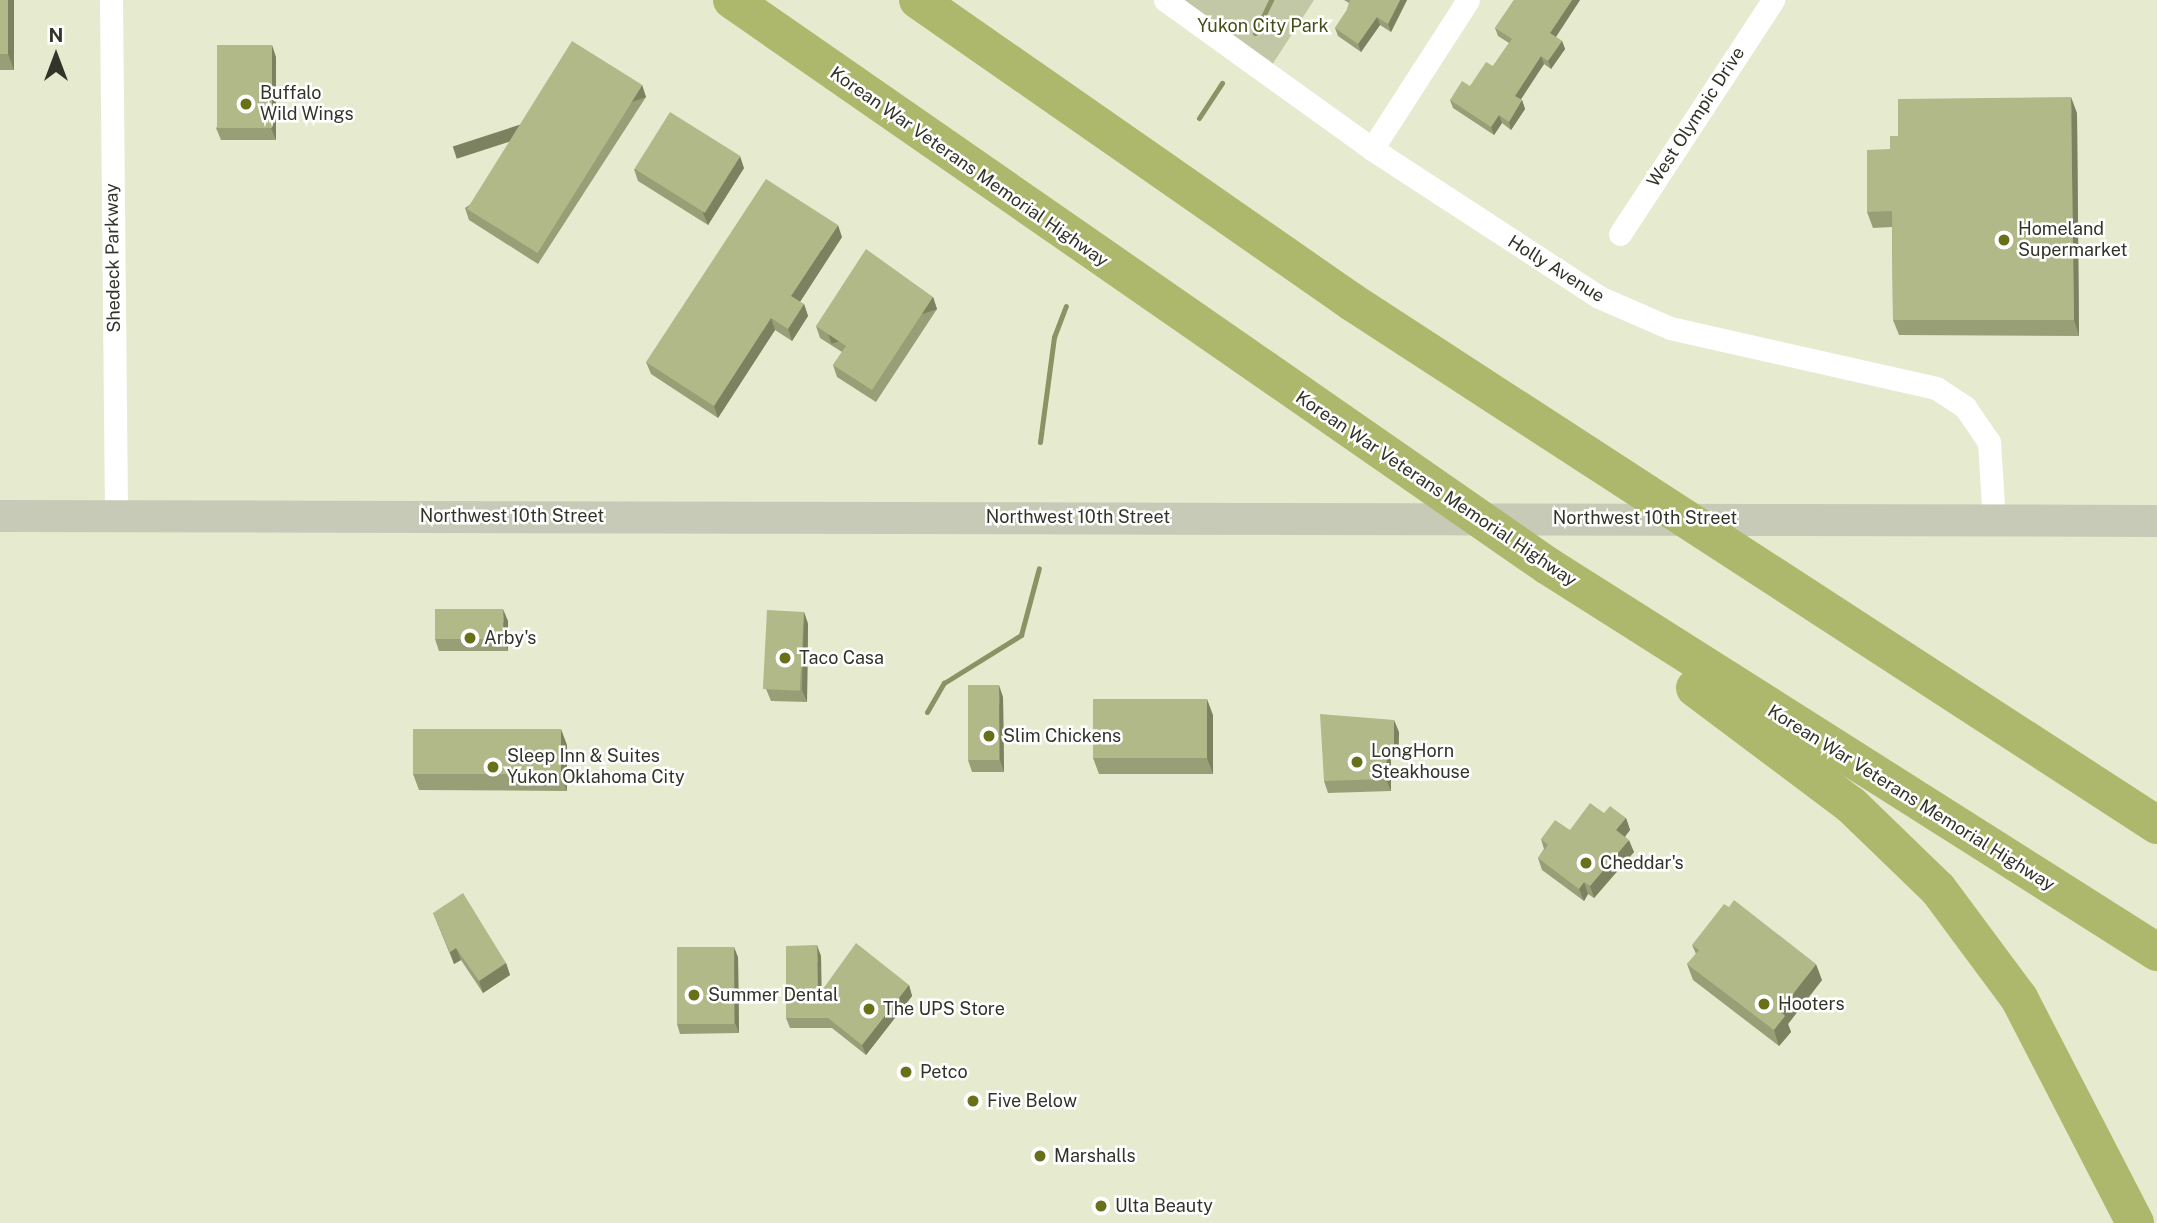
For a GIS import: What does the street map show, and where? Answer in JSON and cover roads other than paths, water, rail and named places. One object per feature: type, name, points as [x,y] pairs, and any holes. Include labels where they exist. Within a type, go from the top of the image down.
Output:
[{"type":"highway","name":"Korean War Veterans Memorial Highway","points":[[732,0],[1548,566],[2157,952]]},
{"type":"highway","points":[[918,0],[1363,310],[2157,825]]},
{"type":"highway","points":[[1548,566],[1623,635],[1851,805],[1938,890],[2019,998],[2135,1223]]},
{"type":"main road","name":"Northwest 10th Street","points":[[0,516],[1755,518],[2157,522]]},
{"type":"street","name":"Shedeck Parkway","points":[[111,0],[116,516]]},
{"type":"street","name":"Holly Avenue","points":[[1166,0],[1372,149],[1599,297],[1670,328],[1946,394],[1972,411],[1989,442],[1994,521]]},
{"type":"street","points":[[1372,149],[1468,0]]},
{"type":"street","name":"West Olympic Drive","points":[[1620,234],[1773,0]]},
{"type":"waterway","points":[[1255,33],[1271,0]]},
{"type":"waterway","points":[[1199,118],[1222,83]]},
{"type":"waterway","points":[[1040,442],[1054,337],[1066,306]]},
{"type":"waterway","points":[[927,712],[944,683],[1021,635],[1039,568]]},
{"type":"place","name":"Buffalo Wild Wings","points":[[246,104]]},
{"type":"place","name":"Homeland Supermarket","points":[[2004,240]]},
{"type":"place","name":"Arby's","points":[[470,638]]},
{"type":"place","name":"Taco Casa","points":[[785,658]]},
{"type":"place","name":"Slim Chickens","points":[[989,736]]},
{"type":"place","name":"LongHorn Steakhouse","points":[[1357,762]]},
{"type":"place","name":"Sleep Inn & Suites Yukon Oklahoma City","points":[[493,767]]},
{"type":"place","name":"Cheddar's","points":[[1586,863]]},
{"type":"place","name":"Summer Dental","points":[[694,995]]},
{"type":"place","name":"Hooters","points":[[1764,1004]]},
{"type":"place","name":"The UPS Store","points":[[869,1009]]},
{"type":"place","name":"Petco","points":[[906,1072]]},
{"type":"place","name":"Five Below","points":[[973,1101]]},
{"type":"place","name":"Marshalls","points":[[1040,1156]]},
{"type":"place","name":"Ulta Beauty","points":[[1101,1206]]},
{"type":"park label","name":"Yukon City Park","points":[[1263,26]]}]
